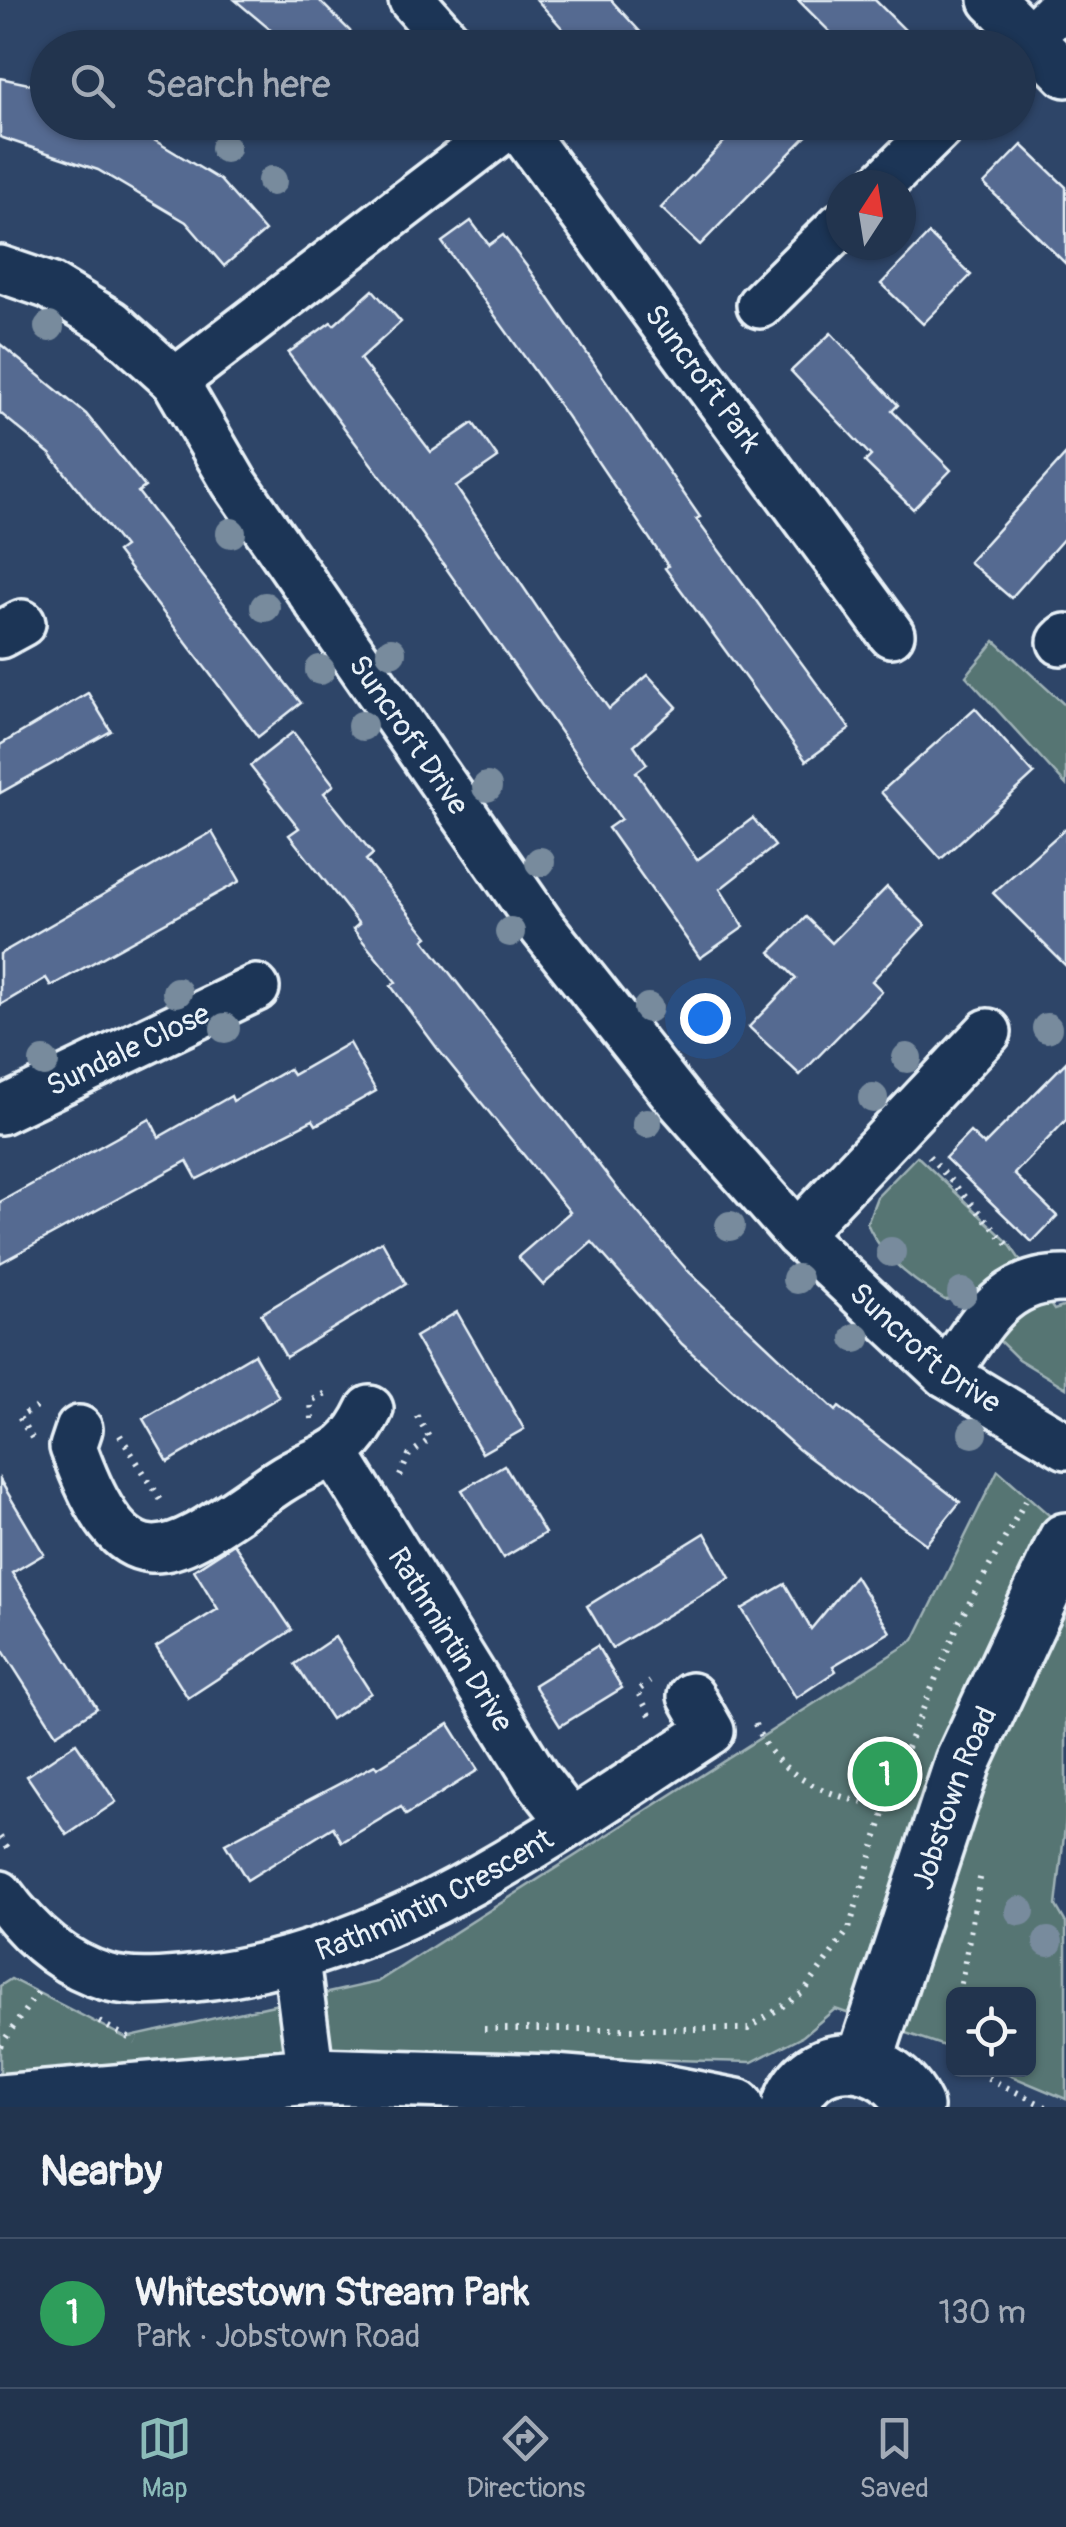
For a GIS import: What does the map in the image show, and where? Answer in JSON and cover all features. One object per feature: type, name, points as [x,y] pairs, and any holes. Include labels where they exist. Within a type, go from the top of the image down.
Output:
[{"type":"street","points":[[412,0],[438,30]]},
{"type":"street","points":[[992,0],[1014,30]]},
{"type":"street","points":[[1036,31],[1066,2]]},
{"type":"street","points":[[1036,52],[1066,74]]},
{"type":"street","name":"Suncroft Park","points":[[175,381],[490,140]]},
{"type":"street","name":"Suncroft Park","points":[[527,140],[891,634]]},
{"type":"street","points":[[896,170],[926,140]]},
{"type":"street","points":[[760,305],[826,240]]},
{"type":"street","name":"Suncroft Drive","points":[[0,269],[50,286],[111,323],[175,381],[234,482],[542,927],[679,1100],[797,1234],[946,1374],[1066,1446]]},
{"type":"street","name":"Sundale Close","points":[[0,1111],[256,988]]},
{"type":"street","points":[[797,1234],[988,1032]]},
{"type":"street","points":[[946,1374],[993,1308],[1023,1284],[1066,1279]]},
{"type":"street","points":[[79,1429],[73,1447],[88,1484],[122,1540],[151,1552],[188,1544],[292,1473],[336,1454],[356,1438],[370,1409]]},
{"type":"street","name":"Rathmintin Drive","points":[[336,1454],[537,1779],[569,1820]]},
{"type":"street","name":"Jobstown Road","points":[[864,2063],[963,1762],[1066,1541]]},
{"type":"street","name":"Rathmintin Crescent","points":[[8,1876],[20,1920],[60,1956],[107,1977],[167,1981],[244,1972],[296,1960],[466,1888],[711,1731],[691,1696]]},
{"type":"street","name":"Rathmintin Crescent","points":[[296,1960],[311,2076]]},
{"type":"street","points":[[790,2107],[805,2082],[842,2063],[864,2063],[885,2070],[903,2085],[915,2107]]},
{"type":"street","points":[[0,2102],[150,2094],[311,2076],[553,2083],[653,2092],[736,2107]]},
{"type":"path","points":[[917,1142],[1015,1252]]},
{"type":"path","points":[[466,2029],[748,2029],[804,1992],[849,1929],[896,1774],[953,1637],[1027,1498]]},
{"type":"path","points":[[0,1837],[8,1876]]},
{"type":"path","points":[[961,1987],[984,1856]]},
{"type":"path","points":[[0,2046],[38,1988],[56,1998]]},
{"type":"path","points":[[90,2017],[142,2045]]},
{"type":"path","points":[[986,2077],[1046,2107]]},
{"type":"green space","points":[[995,641],[1066,706],[1066,785],[966,676]]},
{"type":"green space","points":[[917,1156],[1008,1242],[1054,1310],[1066,1306],[1066,1388],[1018,1359],[957,1299],[945,1300],[910,1277],[873,1235],[867,1223],[877,1197]]},
{"type":"green space","points":[[998,1470],[1066,1530],[1066,1818],[1056,1906],[1066,1923],[1066,2099],[1014,2077],[1036,2077],[1036,1987],[946,1987],[946,2047],[835,2009],[803,2036],[752,2062],[367,2052],[0,2079],[0,1986],[11,1979],[126,2038],[377,1982],[914,1640]]},
{"type":"building","points":[[235,0],[319,0],[349,30],[271,30]]},
{"type":"building","points":[[537,0],[611,0],[638,30],[564,30]]},
{"type":"building","points":[[798,0],[875,0],[905,30],[828,30]]},
{"type":"building","points":[[0,78],[30,84],[30,140],[154,140],[220,180],[265,231],[224,266],[186,222],[98,170],[0,137]]},
{"type":"building","points":[[726,140],[802,140],[700,245],[661,208]]},
{"type":"building","points":[[1022,145],[1066,187],[1066,264],[984,184]]},
{"type":"building","points":[[471,221],[489,245],[503,235],[528,268],[700,517],[696,519],[850,729],[806,761],[665,568],[668,566],[567,416],[442,242]]},
{"type":"building","points":[[929,234],[971,275],[923,324],[881,284],[904,260],[916,260],[916,248]]},
{"type":"building","points":[[373,290],[401,322],[360,359],[431,452],[473,423],[498,458],[456,487],[609,709],[648,675],[677,707],[634,745],[647,764],[636,772],[697,860],[753,818],[775,846],[720,889],[744,927],[700,958],[608,828],[621,819],[402,505],[288,353],[331,322],[334,325]]},
{"type":"building","points":[[831,333],[898,405],[892,411],[951,470],[913,509],[865,462],[871,456],[791,371]]},
{"type":"building","points":[[0,344],[86,414],[145,487],[138,492],[301,703],[258,737],[117,552],[124,547],[50,454],[0,413]]},
{"type":"building","points":[[1066,454],[1066,536],[1011,598],[969,562]]},
{"type":"building","points":[[88,693],[111,731],[0,793],[0,745]]},
{"type":"building","points":[[975,708],[1034,774],[941,859],[881,792]]},
{"type":"building","points":[[293,732],[334,785],[324,793],[373,854],[366,860],[428,937],[424,940],[617,1188],[687,1270],[836,1411],[839,1407],[960,1502],[926,1544],[798,1449],[682,1344],[592,1242],[543,1285],[518,1257],[570,1212],[437,1048],[391,986],[396,982],[353,929],[359,924],[289,835],[299,828],[250,766]]},
{"type":"building","points":[[1066,828],[1066,966],[993,893]]},
{"type":"building","points":[[212,832],[240,881],[51,986],[46,978],[0,1005],[0,954]]},
{"type":"building","points":[[887,887],[925,925],[872,981],[882,991],[800,1075],[749,1027],[796,978],[770,952],[806,917],[832,943]]},
{"type":"building","points":[[349,1043],[376,1091],[316,1125],[313,1120],[197,1179],[187,1161],[0,1263],[0,1202],[150,1119],[159,1137],[231,1096],[233,1101],[289,1069],[293,1075]]},
{"type":"building","points":[[1066,1062],[1066,1120],[1014,1174],[1057,1216],[1032,1242],[945,1158],[970,1132],[984,1145]]},
{"type":"building","points":[[382,1241],[406,1284],[286,1357],[261,1314]]},
{"type":"building","points":[[457,1312],[524,1429],[482,1453],[415,1337]]},
{"type":"building","points":[[254,1354],[279,1397],[168,1462],[143,1419]]},
{"type":"building","points":[[504,1465],[545,1533],[503,1558],[462,1490]]},
{"type":"building","points":[[0,1480],[44,1554],[12,1573],[97,1708],[56,1734],[0,1646]]},
{"type":"building","points":[[705,1533],[730,1578],[612,1648],[587,1606]]},
{"type":"building","points":[[234,1544],[292,1630],[188,1698],[156,1647],[218,1609],[194,1570]]},
{"type":"building","points":[[855,1576],[890,1632],[833,1666],[836,1671],[796,1698],[742,1609],[785,1584],[811,1629]]},
{"type":"building","points":[[335,1637],[371,1693],[331,1719],[295,1664]]},
{"type":"building","points":[[597,1646],[622,1688],[560,1726],[534,1685]]},
{"type":"building","points":[[449,1724],[478,1770],[406,1815],[401,1807],[342,1842],[333,1827],[247,1880],[225,1844],[375,1765],[377,1768]]},
{"type":"building","points":[[76,1743],[116,1802],[67,1835],[27,1776]]},
{"type":"place","name":"Whitestown Stream Park","points":[[885,1774]]}]
